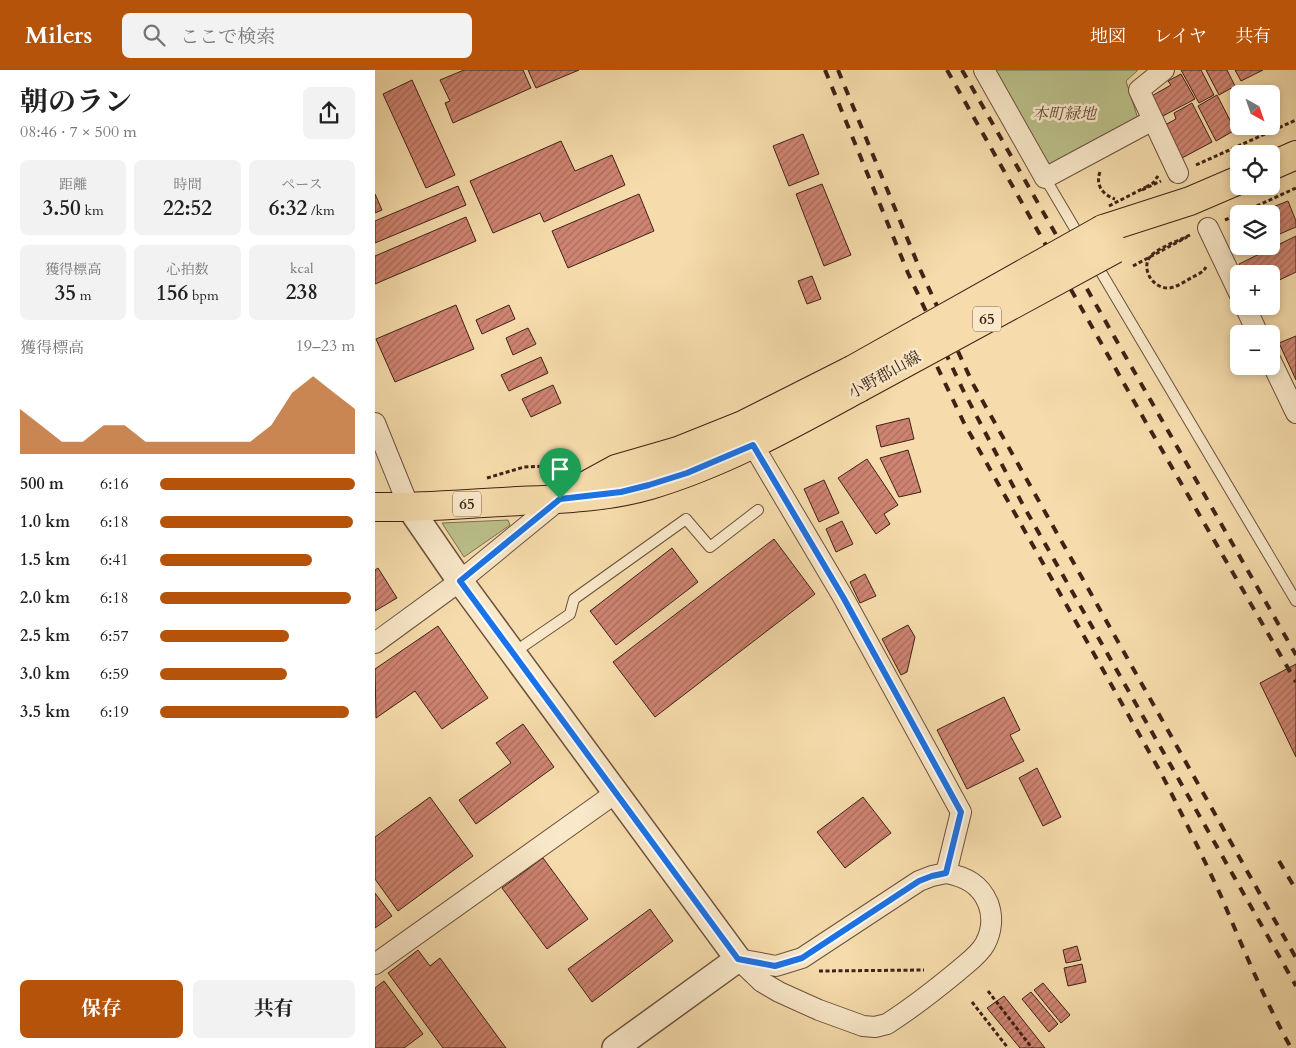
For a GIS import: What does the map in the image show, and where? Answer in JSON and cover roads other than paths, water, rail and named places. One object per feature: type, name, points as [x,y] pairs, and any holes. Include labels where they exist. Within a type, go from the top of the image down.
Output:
[{"type":"main road","points":[[1280,162],[1296,155]]},
{"type":"main road","name":"小野郡山線","points":[[375,507],[560,499],[621,492],[687,473],[753,445],[855,379],[1109,239],[1230,184]]},
{"type":"main road","name":"小野郡山線","points":[[560,499],[616,469],[678,451],[743,425],[779,408],[855,379]]},
{"type":"street","points":[[984,70],[1045,178],[1153,120]]},
{"type":"street","points":[[1165,70],[1139,90],[1177,173]]},
{"type":"street","points":[[1196,234],[1230,281]]},
{"type":"street","points":[[1278,375],[1296,413]]},
{"type":"street","points":[[375,423],[409,507],[460,581],[738,959],[762,982],[819,1010],[863,1026],[875,1027],[887,1024],[947,980],[979,952],[986,943],[992,919],[991,909],[985,896],[977,885],[971,881],[946,873],[932,876],[919,881],[802,958],[775,966],[738,959],[615,1048]]},
{"type":"street","points":[[753,445],[843,597],[961,812],[946,873]]},
{"type":"street","points":[[375,643],[460,581],[560,499]]},
{"type":"street","points":[[375,964],[617,792]]},
{"type":"lane","points":[[1045,178],[1296,601]]},
{"type":"lane","points":[[513,653],[570,614],[574,599],[686,519],[710,547],[758,510]]},
{"type":"railway","points":[[825,70],[908,273],[963,390],[1023,505],[1296,986]]},
{"type":"railway","points":[[838,70],[919,267],[973,384],[1296,958]]},
{"type":"railway","points":[[947,70],[1144,419],[1296,682]]},
{"type":"railway","points":[[962,70],[1296,655]]},
{"type":"railway","points":[[914,318],[964,423],[1161,773],[1207,865],[1263,992],[1291,1048]]},
{"type":"railway","points":[[1279,861],[1296,890]]},
{"type":"park label","name":"本町緑地","points":[[1064,113]]}]
